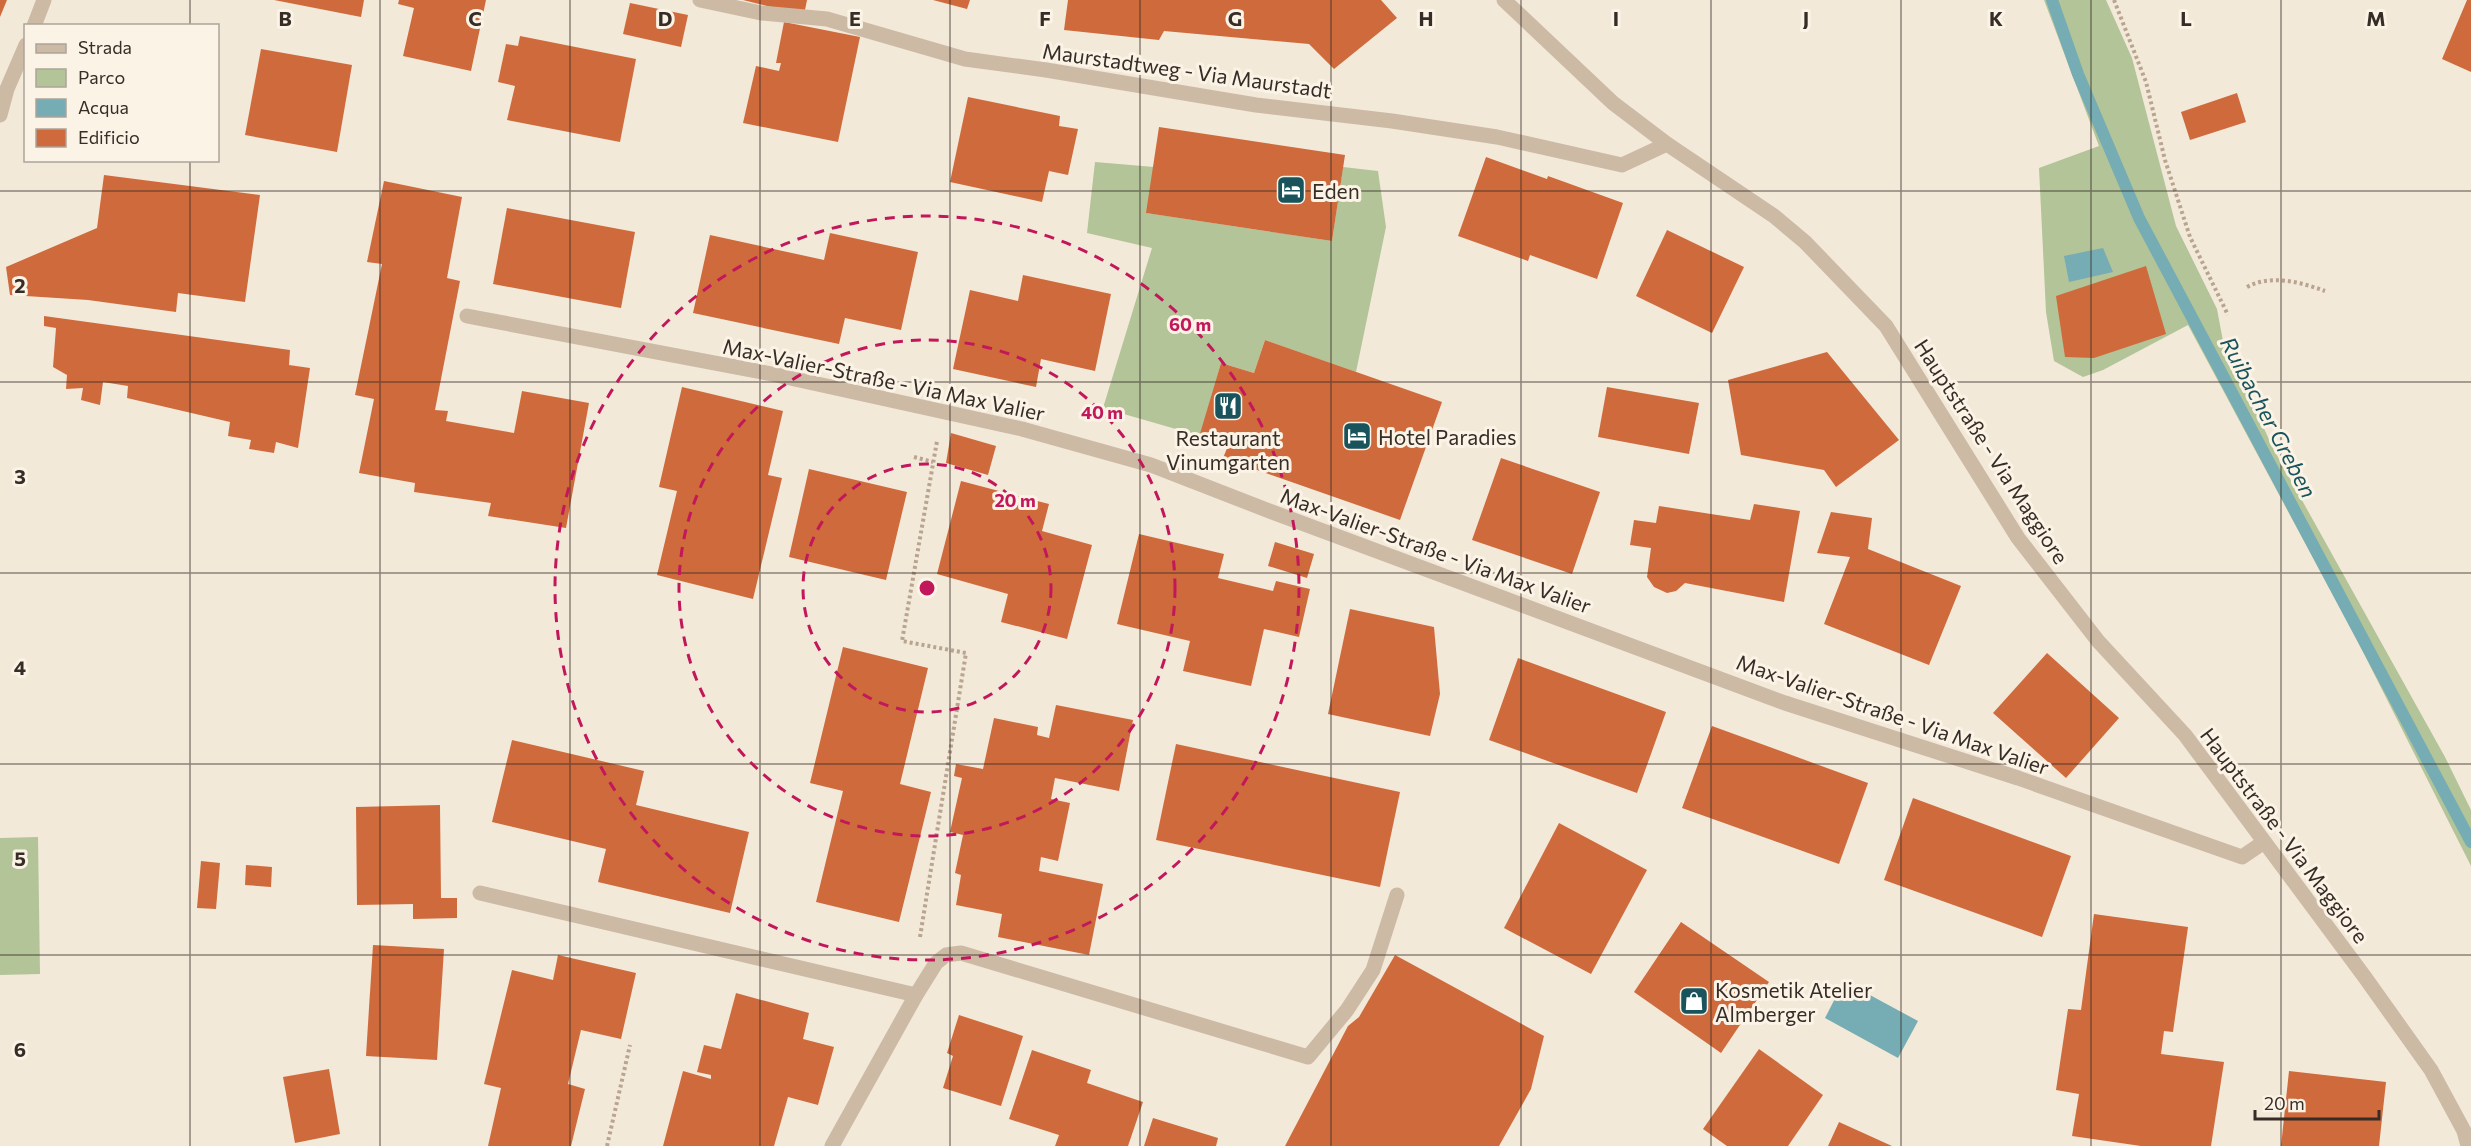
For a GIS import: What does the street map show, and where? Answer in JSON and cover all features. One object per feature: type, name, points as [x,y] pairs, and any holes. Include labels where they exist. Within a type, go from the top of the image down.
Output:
[{"type":"street","points":[[35,24],[44,0]]},
{"type":"street","name":"Maurstadtweg - Via Maurstadt","points":[[700,0],[761,13],[827,19],[965,59],[1256,105],[1381,119],[1497,137],[1622,165],[1667,144]]},
{"type":"street","name":"Hauptstraße - Via Maggiore","points":[[1504,0],[1613,103],[1667,144],[1774,216],[1805,242],[1886,326],[2018,538],[2098,641],[2185,735],[2432,1070],[2464,1131],[2468,1146]]},
{"type":"street","points":[[0,115],[7,89],[24,50]]},
{"type":"street","name":"Max-Valier-Straße - Via Max Valier","points":[[467,316],[772,374],[1022,429],[1151,465],[1272,513],[1785,703],[2018,778],[2242,857],[2264,842]]},
{"type":"street","points":[[480,893],[916,995]]},
{"type":"street","points":[[832,1146],[916,995],[936,963],[946,955],[961,952],[1308,1057],[1347,1010],[1373,970],[1397,895]]},
{"type":"path","points":[[2114,0],[2146,82],[2166,160],[2190,237],[2228,315]]},
{"type":"path","points":[[2247,287],[2259,281],[2299,282],[2325,291]]},
{"type":"path","points":[[936,963],[920,936],[966,653],[902,641],[938,433]]},
{"type":"path","points":[[914,457],[933,462]]},
{"type":"path","points":[[607,1146],[630,1045]]},
{"type":"green space","points":[[2044,0],[2106,0],[2132,58],[2176,226],[2217,309],[2223,341],[2274,450],[2445,757],[2471,810],[2471,866],[2357,640],[2188,325],[2103,370],[2083,377],[2054,361],[2046,312],[2039,168],[2099,146]]},
{"type":"green space","points":[[1095,162],[1154,167],[1147,213],[1332,241],[1343,167],[1378,171],[1386,227],[1356,372],[1265,340],[1254,373],[1221,363],[1200,436],[1103,408],[1152,248],[1087,233]]},
{"type":"green space","points":[[38,837],[40,974],[0,975],[0,838]]},
{"type":"water","points":[[2103,248],[2113,272],[2069,282],[2064,256]]},
{"type":"water","points":[[1844,981],[1918,1021],[1898,1058],[1825,1018]]},
{"type":"building","points":[[0,0],[7,0],[0,17]]},
{"type":"building","points":[[274,0],[364,0],[361,17]]},
{"type":"building","points":[[399,0],[486,0],[471,71],[403,56],[414,8],[398,4]]},
{"type":"building","points":[[743,0],[807,0],[804,15]]},
{"type":"building","points":[[933,0],[970,0],[967,9]]},
{"type":"building","points":[[1068,0],[1381,0],[1397,18],[1334,69],[1309,44],[1164,31],[1159,40],[1064,30]]},
{"type":"building","points":[[2467,0],[2471,0],[2471,72],[2442,59]]},
{"type":"building","points":[[630,3],[688,15],[681,47],[623,34]]},
{"type":"building","points":[[784,22],[860,37],[838,142],[743,123],[756,66],[779,71],[781,63],[776,63]]},
{"type":"building","points":[[520,36],[636,59],[620,142],[507,120],[515,86],[498,82],[506,44],[518,46]]},
{"type":"building","points":[[261,49],[352,65],[337,152],[245,135]]},
{"type":"building","points":[[2237,93],[2246,122],[2190,140],[2181,112]]},
{"type":"building","points":[[968,97],[1060,116],[1059,126],[1078,129],[1068,175],[1049,171],[1042,202],[950,182]]},
{"type":"building","points":[[1159,127],[1345,155],[1332,241],[1146,213]]},
{"type":"building","points":[[1486,157],[1623,203],[1597,279],[1530,255],[1528,261],[1458,236]]},
{"type":"building","points":[[104,175],[260,195],[245,302],[178,293],[176,312],[88,300],[10,295],[6,267],[97,228]]},
{"type":"building","points":[[384,181],[462,197],[447,278],[460,281],[435,410],[448,411],[446,421],[514,433],[522,391],[589,403],[566,528],[488,516],[491,503],[414,492],[415,483],[359,473],[374,399],[355,395],[382,264],[367,262]]},
{"type":"building","points":[[507,208],[635,232],[621,308],[493,284]]},
{"type":"building","points":[[1667,230],[1744,267],[1712,333],[1636,296]]},
{"type":"building","points":[[830,233],[918,252],[901,330],[845,318],[839,344],[693,313],[710,235],[824,260]]},
{"type":"building","points":[[2146,266],[2166,334],[2094,358],[2065,357],[2056,296]]},
{"type":"building","points":[[1023,275],[1111,294],[1095,371],[1041,359],[1036,387],[953,369],[970,290],[1018,301]]},
{"type":"building","points":[[44,316],[290,350],[289,365],[310,368],[298,448],[276,442],[274,453],[249,449],[251,440],[228,436],[230,422],[127,398],[128,386],[103,382],[100,405],[81,400],[83,388],[66,389],[67,375],[53,367],[56,328],[44,326]]},
{"type":"building","points":[[1265,340],[1442,402],[1400,520],[1223,458],[1228,446],[1199,437],[1221,363],[1254,373]]},
{"type":"building","points":[[1827,352],[1899,440],[1836,487],[1824,470],[1741,455],[1728,380]]},
{"type":"building","points":[[682,387],[783,411],[768,475],[782,478],[753,599],[657,575],[677,491],[659,487]]},
{"type":"building","points":[[1607,387],[1699,403],[1689,454],[1598,437]]},
{"type":"building","points":[[951,433],[996,446],[988,475],[946,463]]},
{"type":"building","points":[[1501,458],[1600,492],[1572,574],[1472,540]]},
{"type":"building","points":[[809,469],[907,492],[886,580],[789,557]]},
{"type":"building","points":[[961,481],[1049,504],[1042,531],[1092,545],[1067,639],[1001,622],[1008,594],[937,574]]},
{"type":"building","points":[[1754,504],[1800,511],[1784,602],[1685,583],[1676,591],[1667,593],[1654,587],[1647,577],[1651,548],[1630,545],[1634,520],[1656,523],[1659,506],[1750,520]]},
{"type":"building","points":[[1831,512],[1872,518],[1868,549],[1961,586],[1929,665],[1824,624],[1850,557],[1817,553]]},
{"type":"building","points":[[1139,534],[1224,554],[1218,578],[1273,591],[1276,581],[1310,589],[1299,637],[1264,629],[1251,686],[1183,671],[1190,641],[1117,624]]},
{"type":"building","points":[[1275,542],[1314,554],[1307,578],[1268,566]]},
{"type":"building","points":[[1350,609],[1434,627],[1440,694],[1430,736],[1328,714]]},
{"type":"building","points":[[843,647],[928,668],[900,784],[931,792],[899,922],[816,902],[843,791],[810,783]]},
{"type":"building","points":[[2047,653],[2119,718],[2066,778],[1993,713]]},
{"type":"building","points":[[1518,658],[1666,712],[1637,793],[1489,740]]},
{"type":"building","points":[[1056,705],[1133,720],[1119,791],[1055,778],[1051,799],[1070,803],[1058,861],[1041,857],[1039,871],[1103,884],[1089,955],[998,937],[1002,914],[956,905],[961,875],[955,873],[963,835],[950,832],[962,778],[954,776],[956,764],[983,769],[994,718],[1038,727],[1037,735],[1049,738]]},
{"type":"building","points":[[1712,726],[1868,783],[1839,864],[1682,808]]},
{"type":"building","points":[[512,740],[644,771],[636,805],[749,832],[730,913],[598,882],[606,849],[492,822]]},
{"type":"building","points":[[1176,744],[1400,792],[1380,887],[1156,840]]},
{"type":"building","points":[[1913,798],[2071,856],[2042,937],[1884,880]]},
{"type":"building","points":[[440,805],[441,898],[457,898],[457,918],[413,919],[413,904],[357,905],[356,807]]},
{"type":"building","points":[[1559,823],[1647,870],[1591,974],[1504,928]]},
{"type":"building","points":[[201,861],[220,863],[216,909],[197,908]]},
{"type":"building","points":[[246,865],[272,867],[271,887],[245,885]]},
{"type":"building","points":[[2094,914],[2188,927],[2173,1032],[2164,1031],[2161,1054],[2224,1062],[2211,1146],[2141,1146],[2072,1136],[2079,1094],[2056,1090],[2068,1009],[2081,1010]]},
{"type":"building","points":[[1681,922],[1769,982],[1721,1053],[1634,992]]},
{"type":"building","points":[[373,945],[444,949],[437,1060],[366,1056]]},
{"type":"building","points":[[558,955],[636,973],[621,1039],[581,1030],[568,1084],[585,1089],[571,1146],[488,1146],[501,1088],[484,1084],[512,970],[553,980]]},
{"type":"building","points":[[1395,955],[1544,1036],[1531,1089],[1499,1146],[1285,1146],[1348,1026],[1359,1017]]},
{"type":"building","points":[[736,993],[809,1013],[803,1039],[834,1047],[818,1105],[788,1097],[774,1146],[663,1146],[683,1071],[711,1079],[711,1075],[697,1072],[704,1045],[721,1049]]},
{"type":"building","points":[[959,1015],[1023,1036],[1001,1106],[943,1088],[953,1056],[947,1053]]},
{"type":"building","points":[[1759,1049],[1823,1095],[1788,1146],[1727,1146],[1703,1129]]},
{"type":"building","points":[[1032,1050],[1091,1070],[1087,1083],[1143,1102],[1128,1146],[1055,1146],[1059,1135],[1009,1119]]},
{"type":"building","points":[[329,1069],[340,1134],[295,1143],[283,1077]]},
{"type":"building","points":[[2289,1071],[2386,1082],[2379,1146],[2281,1146]]},
{"type":"building","points":[[1153,1118],[1218,1138],[1216,1146],[1144,1146]]},
{"type":"building","points":[[1839,1122],[1892,1146],[1828,1146]]},
{"type":"waterway","name":"Ruibacher Greben","points":[[2052,0],[2078,74],[2139,218],[2471,842]]},
{"type":"place","name":"Eden","points":[[1291,190]]},
{"type":"place","name":"Restaurant Vinumgarten","points":[[1228,406]]},
{"type":"place","name":"Hotel Paradies","points":[[1357,436]]},
{"type":"place","name":"Kosmetik Atelier Almberger","points":[[1694,1001]]}]
